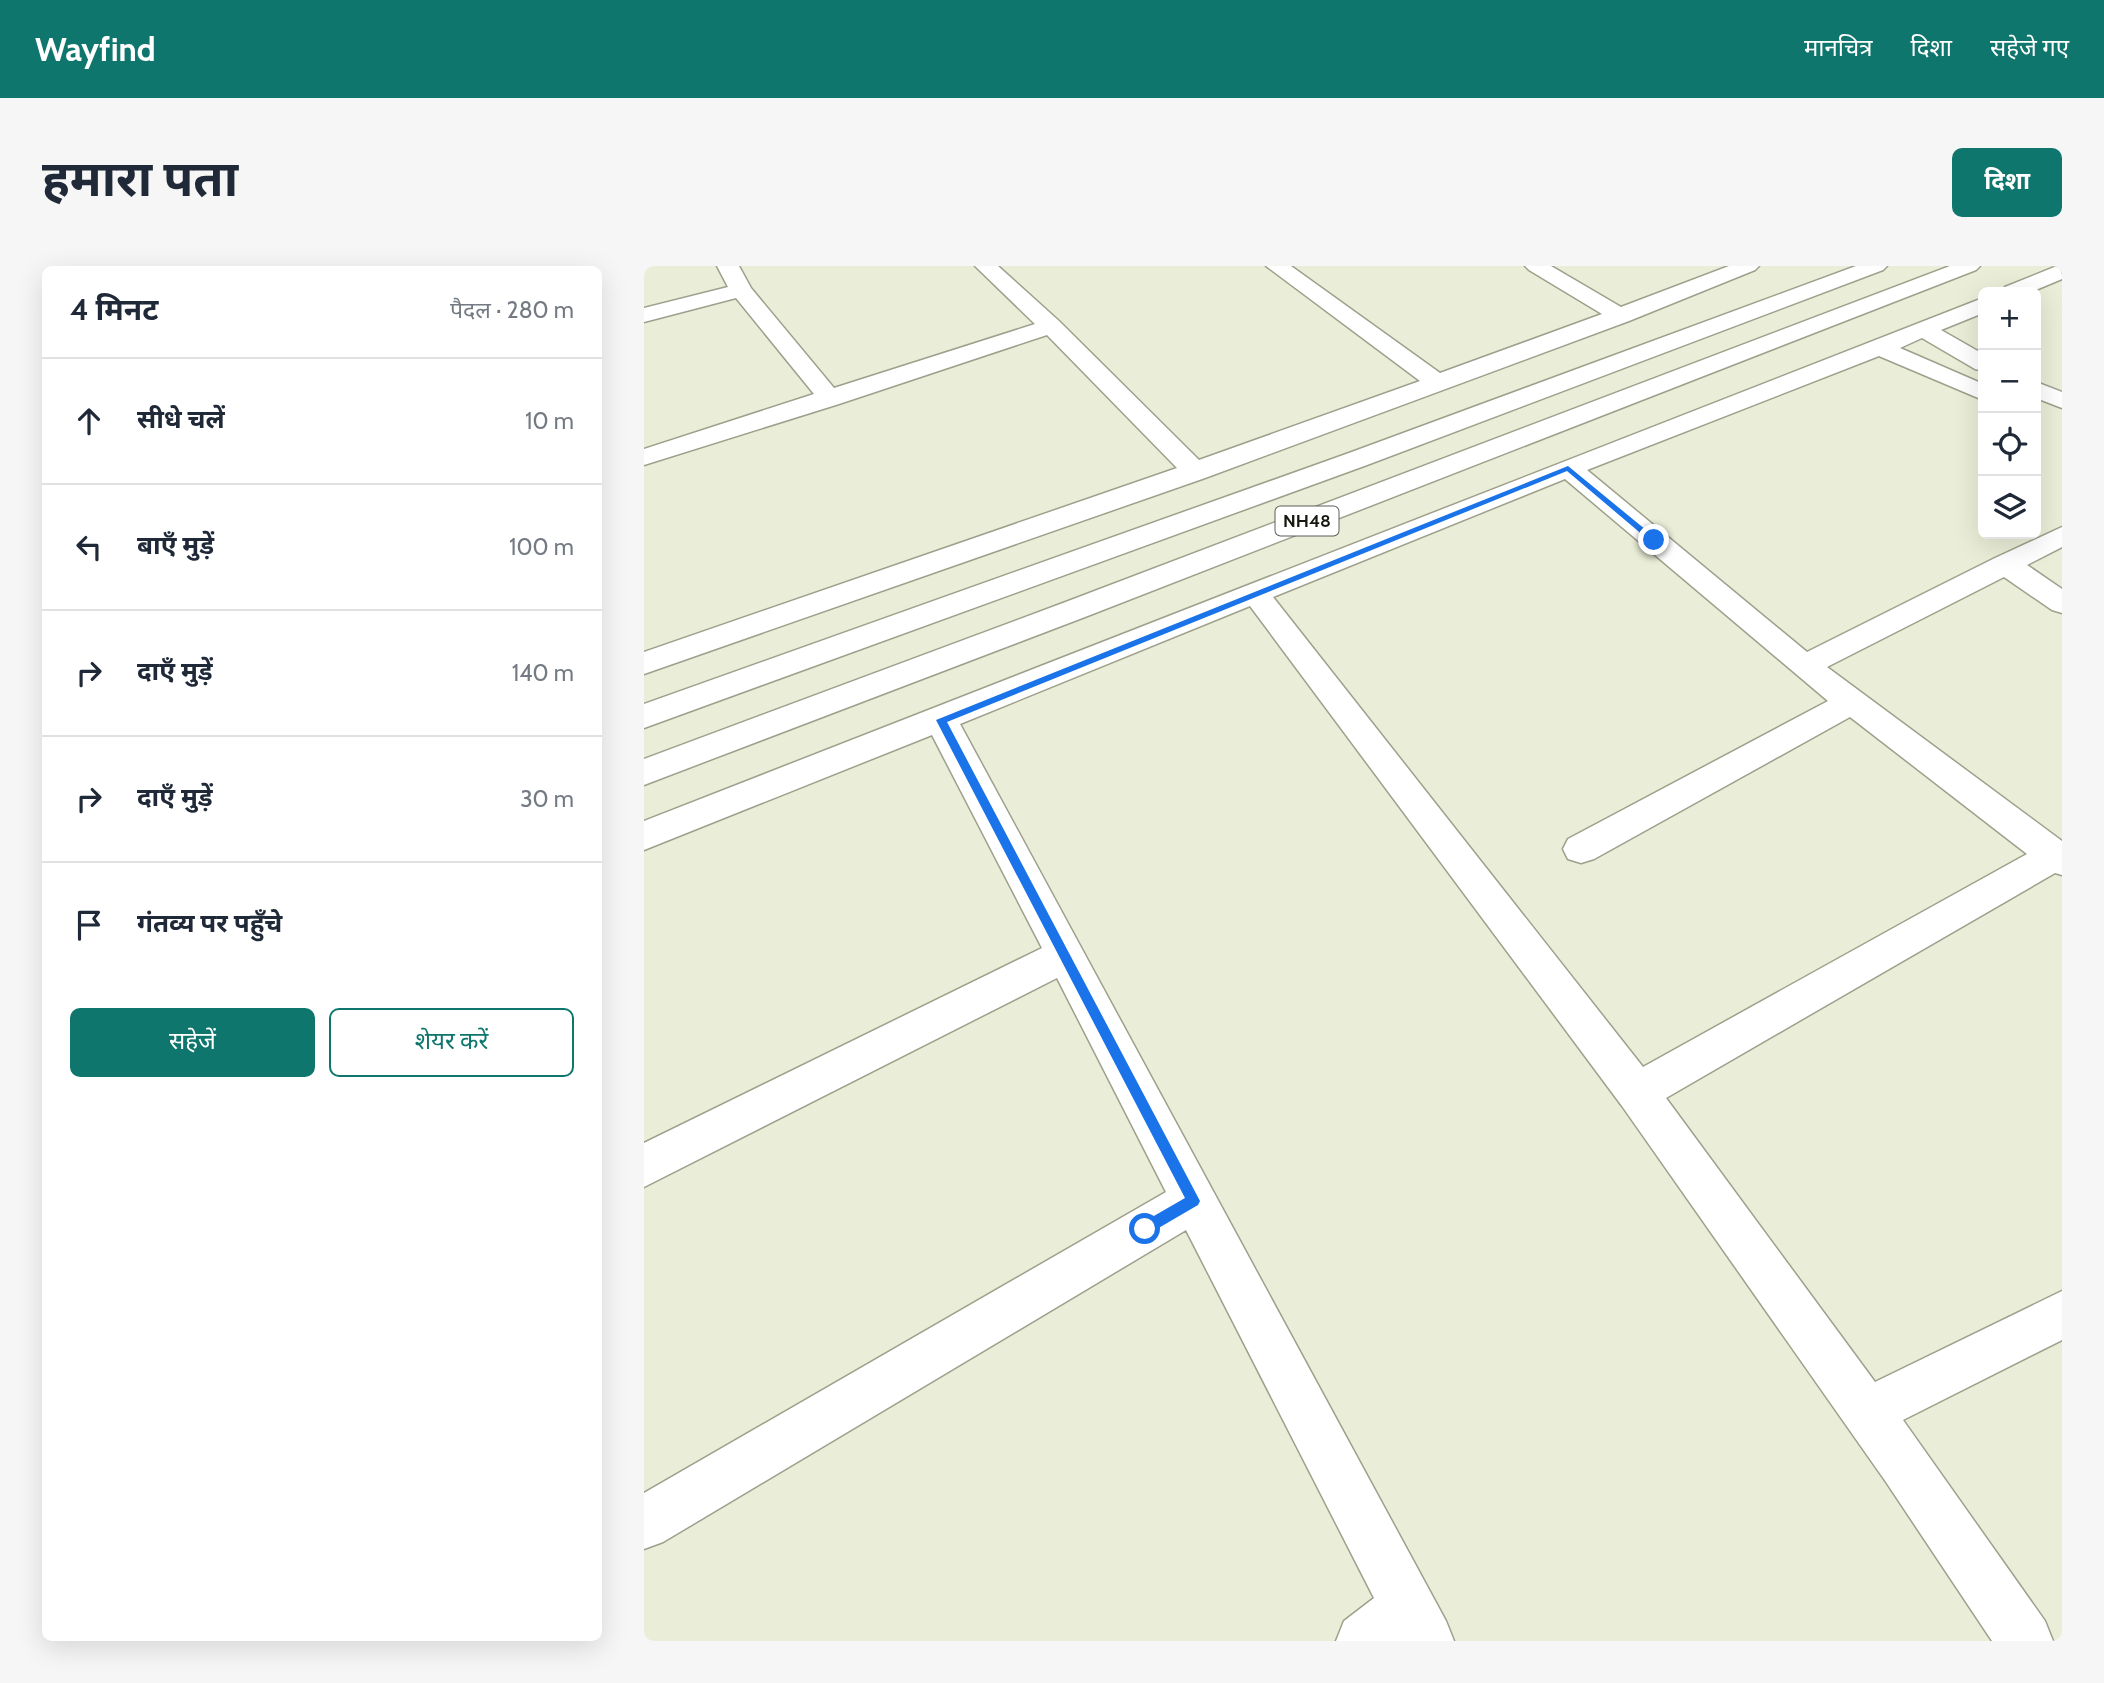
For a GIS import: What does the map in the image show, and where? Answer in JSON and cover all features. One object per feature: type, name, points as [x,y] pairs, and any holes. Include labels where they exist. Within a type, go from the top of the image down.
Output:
[{"type":"main road","points":[[728,266],[741,290],[831,399]]},
{"type":"main road","points":[[986,266],[1051,326],[1196,472]]},
{"type":"main road","points":[[1277,266],[1438,383]]},
{"type":"main road","points":[[1536,266],[1621,316]]},
{"type":"main road","points":[[644,663],[1196,472],[1621,316],[1748,266]]},
{"type":"main road","name":"NH48","points":[[644,716],[1358,459],[1876,266]]},
{"type":"main road","name":"NH48","points":[[644,772],[1087,606],[1969,266]]},
{"type":"main road","points":[[2025,287],[2062,271]]},
{"type":"main road","points":[[644,315],[741,290]]},
{"type":"main road","points":[[644,836],[941,720],[1568,468],[1881,348],[1978,307]]},
{"type":"main road","points":[[644,457],[1051,326]]},
{"type":"main road","points":[[1924,330],[1978,361]]},
{"type":"main road","points":[[1881,348],[1978,391]]},
{"type":"main road","points":[[2041,391],[2062,401]]},
{"type":"main road","points":[[1568,468],[1804,666],[2058,858],[1637,1092]]},
{"type":"main road","points":[[1804,666],[2062,536]]},
{"type":"main road","points":[[2005,564],[2062,603]]},
{"type":"main road","points":[[1255,593],[1637,1092],[1867,1412],[2025,1641]]},
{"type":"main road","points":[[1581,849],[1852,702]]},
{"type":"main road","points":[[941,720],[1417,1624],[1364,1641]]},
{"type":"main road","points":[[644,1166],[1063,956]]},
{"type":"main road","points":[[644,1523],[1193,1201]]},
{"type":"main road","points":[[1867,1412],[2062,1315]]},
{"type":"route","points":[[1145,1229],[1193,1201],[941,720],[1568,468],[1654,540]]}]
